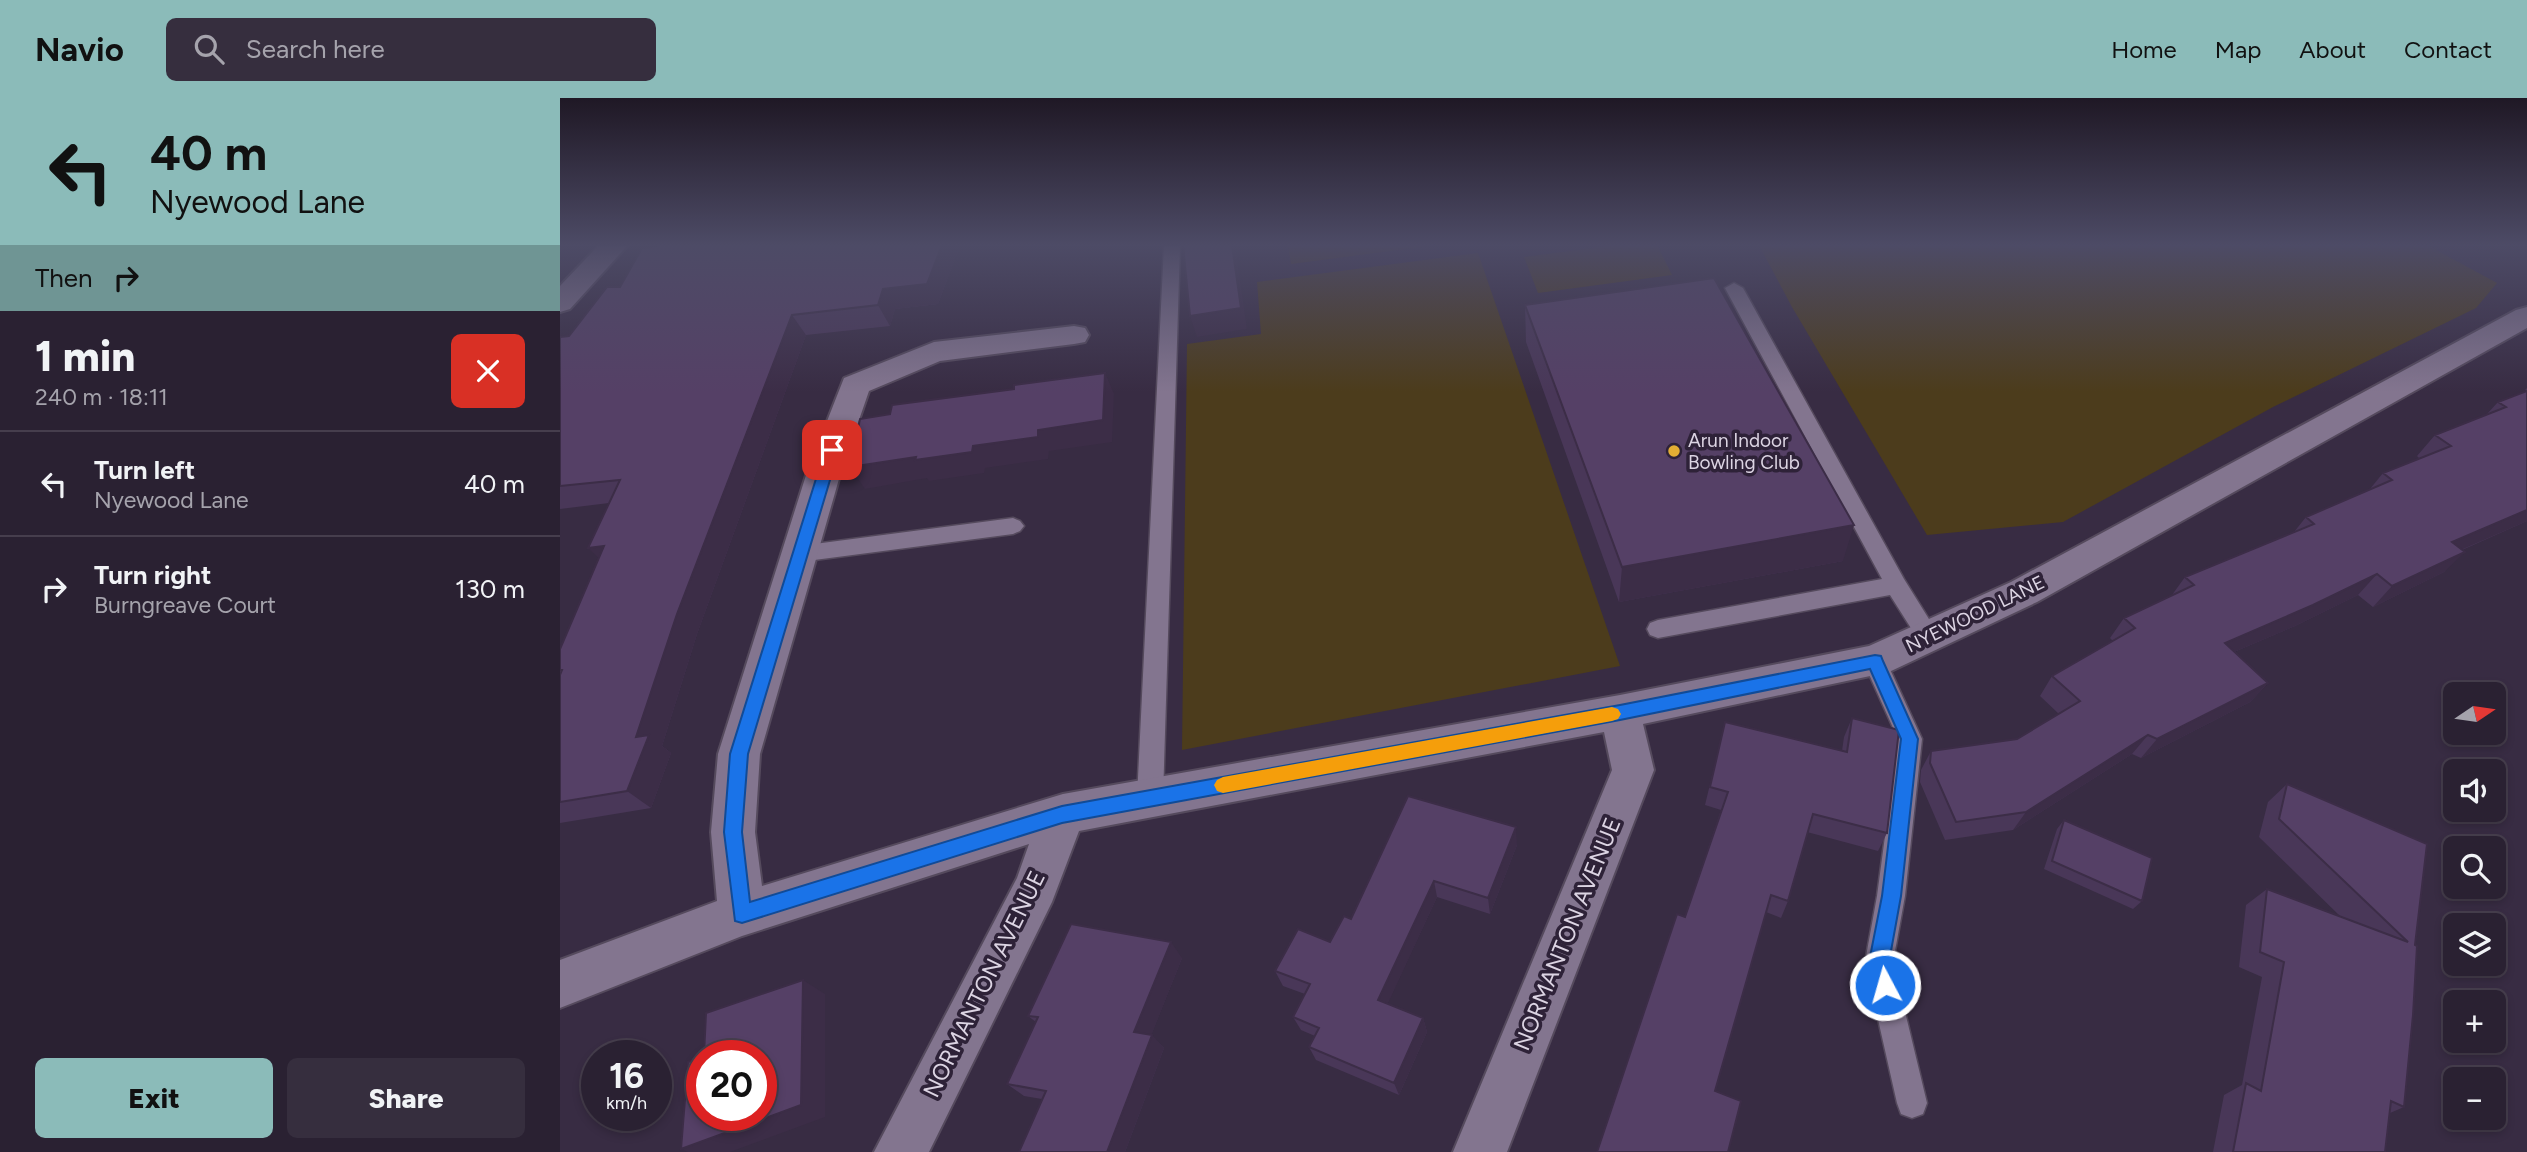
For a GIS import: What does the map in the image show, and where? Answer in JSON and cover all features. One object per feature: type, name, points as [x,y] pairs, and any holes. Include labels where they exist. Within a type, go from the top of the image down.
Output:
[{"type":"street","name":"NYEWOOD LANE","points":[[560,984],[742,914],[1062,814],[1620,712],[1875,661],[2024,592],[2527,316]]},
{"type":"street","points":[[742,914],[733,832],[739,754],[824,472],[856,385],[934,352],[1074,335]]},
{"type":"street","name":"NORMANTON AVENUE","points":[[1480,1152],[1633,771],[1620,712]]},
{"type":"street","name":"NORMANTON AVENUE","points":[[901,1152],[1036,887],[1062,814]]},
{"type":"lane","points":[[1150,799],[1170,294]]},
{"type":"lane","points":[[1737,294],[1896,585],[1929,638]]},
{"type":"lane","points":[[799,554],[1013,526]]},
{"type":"lane","points":[[1658,629],[1896,585]]},
{"type":"lane","points":[[1875,661],[1910,739],[1891,896],[1879,962],[1912,1103]]},
{"type":"shaded area","points":[[1258,294],[1492,294],[1620,666],[1182,750],[1187,344],[1261,334]]},
{"type":"shaded area","points":[[1785,294],[2488,294],[2476,308],[2273,407],[2063,522],[1927,535]]},
{"type":"building","points":[[601,294],[881,294],[878,305],[792,315],[677,614],[636,737],[649,735],[627,791],[560,802],[560,649],[604,546],[588,548],[620,480],[560,486],[560,337],[569,336]]},
{"type":"building","points":[[1188,294],[1239,294],[1241,308],[1190,316]]},
{"type":"building","name":"Arun Indoor Bowling Club","points":[[1601,294],[1723,294],[1854,525],[1622,567],[1525,305]]},
{"type":"building","points":[[1105,373],[1103,420],[1038,430],[1038,437],[973,446],[972,452],[850,467],[860,419],[890,414],[892,405],[1014,389],[1014,385]]},
{"type":"building","points":[[2527,391],[2527,510],[2452,542],[2465,552],[2392,586],[2377,574],[2225,643],[2268,683],[2157,739],[2148,735],[2026,812],[1956,822],[1930,763],[1931,751],[2017,739],[2080,701],[2052,676],[2135,628],[2124,618],[2194,585],[2185,577],[2314,524],[2306,517],[2392,480],[2383,473],[2451,446],[2435,435],[2506,407],[2498,402]]},
{"type":"building","points":[[1852,718],[1899,730],[1887,833],[1813,814],[1788,901],[1771,895],[1715,1091],[1741,1101],[1728,1152],[1597,1152],[1677,914],[1685,917],[1728,792],[1710,787],[1725,722],[1847,752]]},
{"type":"building","points":[[2287,784],[2427,844],[2415,945],[2413,1015],[2404,1107],[2391,1101],[2385,1152],[2233,1152],[2246,1083],[2261,1091],[2284,962],[2260,952],[2267,889],[2408,942],[2279,819]]},
{"type":"building","points":[[1408,796],[1516,827],[1488,898],[1434,881],[1378,1000],[1423,1018],[1394,1083],[1309,1047],[1319,1028],[1293,1017],[1310,984],[1275,971],[1298,929],[1330,942],[1344,916],[1351,919]]},
{"type":"building","points":[[2064,820],[2152,858],[2142,901],[2052,861]]},
{"type":"building","points":[[1071,924],[1171,942],[1134,1032],[1152,1035],[1107,1152],[1019,1152],[1046,1091],[1007,1084],[1038,1017],[1028,1016]]},
{"type":"building","points":[[803,980],[801,1105],[777,1114],[777,1040],[705,1040],[706,1013]]},
{"type":"building","points":[[686,1087],[686,1131],[730,1131],[681,1149]]},
{"type":"slow traffic","points":[[1223,785],[1612,714]]},
{"type":"place","name":"Arun Indoor Bowling Club","points":[[1674,451]]},
{"type":"route","points":[[832,450],[739,754],[733,832],[742,914],[1062,814],[1620,712],[1875,661],[1910,739],[1891,896],[1879,962],[1885,985]]}]
